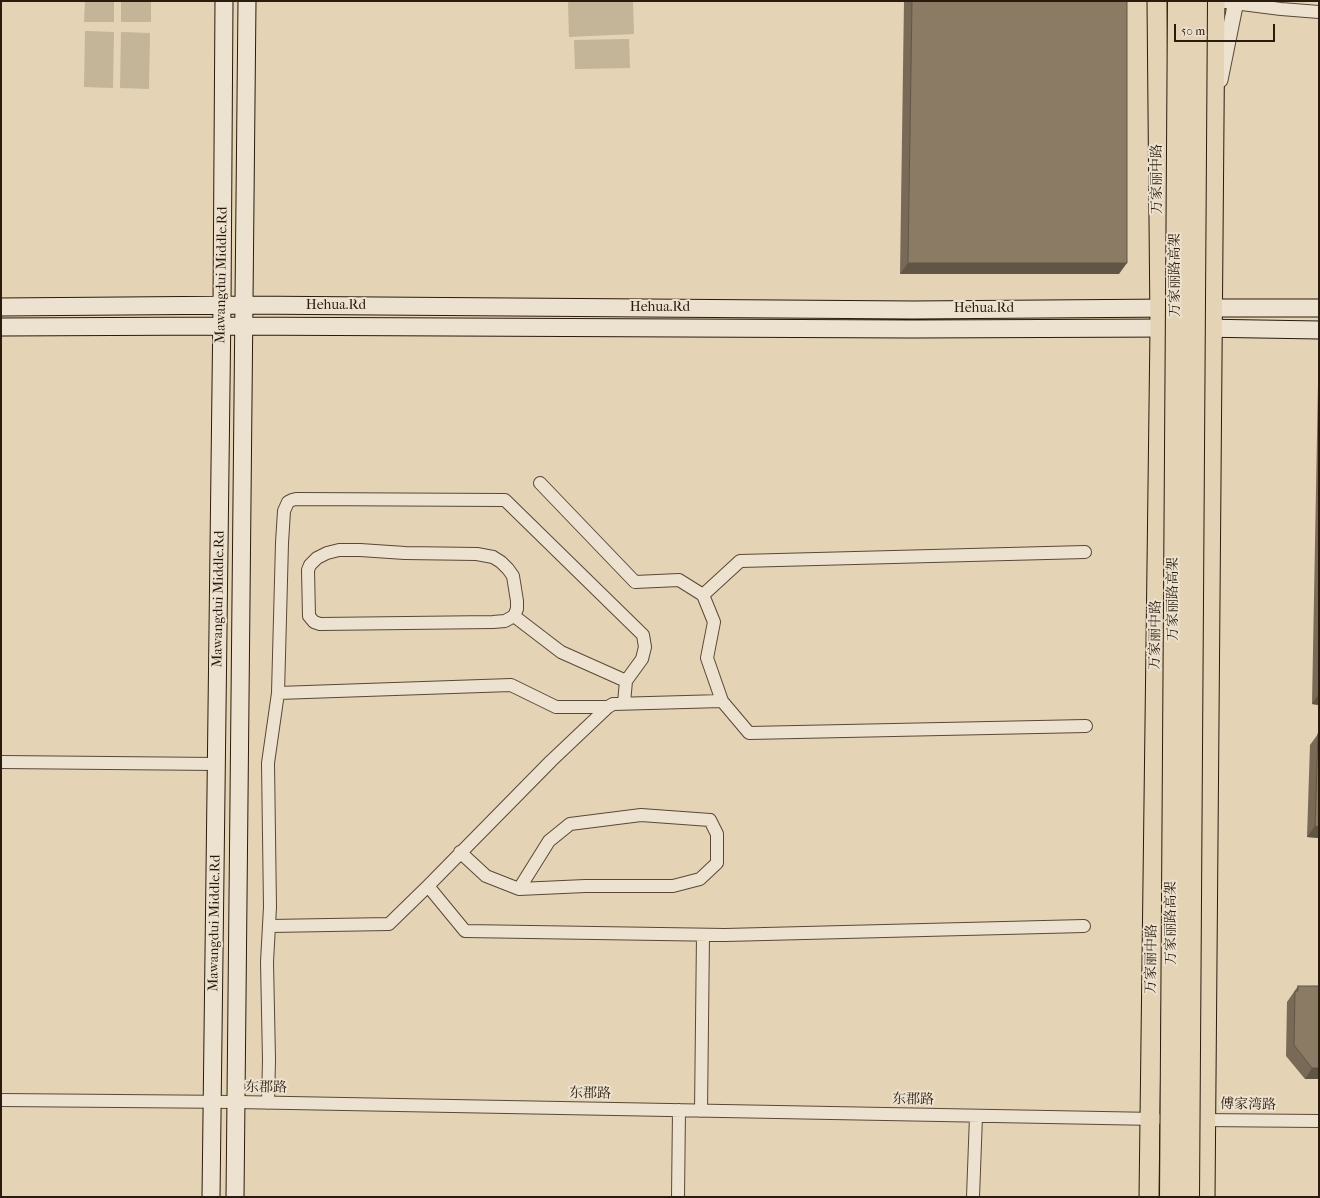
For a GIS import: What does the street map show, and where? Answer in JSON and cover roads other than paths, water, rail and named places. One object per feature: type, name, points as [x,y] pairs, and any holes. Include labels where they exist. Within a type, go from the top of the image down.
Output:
[{"type":"highway","name":"万家丽路高架","points":[[1170,1197],[1178,1]]},
{"type":"highway","name":"万家丽路高架","points":[[1189,1197],[1197,1]]},
{"type":"main road","name":"Mawangdui Middle.Rd","points":[[211,1197],[222,326],[224,1]]},
{"type":"main road","name":"Mawangdui Middle.Rd","points":[[235,1197],[247,1]]},
{"type":"main road","name":"万家丽中路","points":[[1149,1197],[1160,328],[1157,1]]},
{"type":"main road","points":[[1205,1197],[1215,1]]},
{"type":"main road","name":"Hehua.Rd","points":[[1,307],[244,305],[905,310],[1319,308]]},
{"type":"main road","name":"Hehua.Rd","points":[[1,327],[244,326],[897,329],[1212,328],[1319,330]]},
{"type":"street","points":[[1218,1],[1265,4],[1319,12]]},
{"type":"street","points":[[1214,112],[1236,2]]},
{"type":"street","points":[[540,483],[634,582],[679,580],[703,595],[714,622],[707,658],[722,700],[749,733],[1086,726]]},
{"type":"street","points":[[268,1103],[269,1060],[267,962],[270,926],[268,763],[278,693],[282,543],[284,511],[288,502],[296,499],[505,500],[643,636],[645,647],[642,659],[626,681],[624,703]]},
{"type":"street","points":[[339,550],[477,554],[493,557],[502,562],[513,576],[517,601],[514,616],[505,621],[493,622],[320,624],[314,622],[309,616],[308,570],[310,565],[317,558],[327,553],[339,550]]},
{"type":"street","points":[[703,595],[740,561],[1086,552]]},
{"type":"street","points":[[514,616],[562,652],[626,681]]},
{"type":"street","points":[[278,693],[511,685],[556,707],[608,707]]},
{"type":"street","points":[[270,926],[389,924],[551,761],[608,707],[613,704],[624,703],[722,700]]},
{"type":"street","points":[[1,762],[217,764]]},
{"type":"street","points":[[460,852],[486,876],[519,889],[585,886],[673,886],[700,879],[717,863],[717,834],[710,820],[641,815],[570,824],[549,841],[519,889]]},
{"type":"street","points":[[428,886],[465,931],[703,935],[1084,926]]},
{"type":"street","points":[[701,1111],[703,935]]},
{"type":"street","name":"东郡路","points":[[1,1100],[236,1102],[1178,1119]]},
{"type":"street","points":[[678,1197],[679,1110]]},
{"type":"street","points":[[974,1197],[976,1116]]},
{"type":"street","name":"傅家湾路","points":[[1178,1119],[1319,1121]]}]
